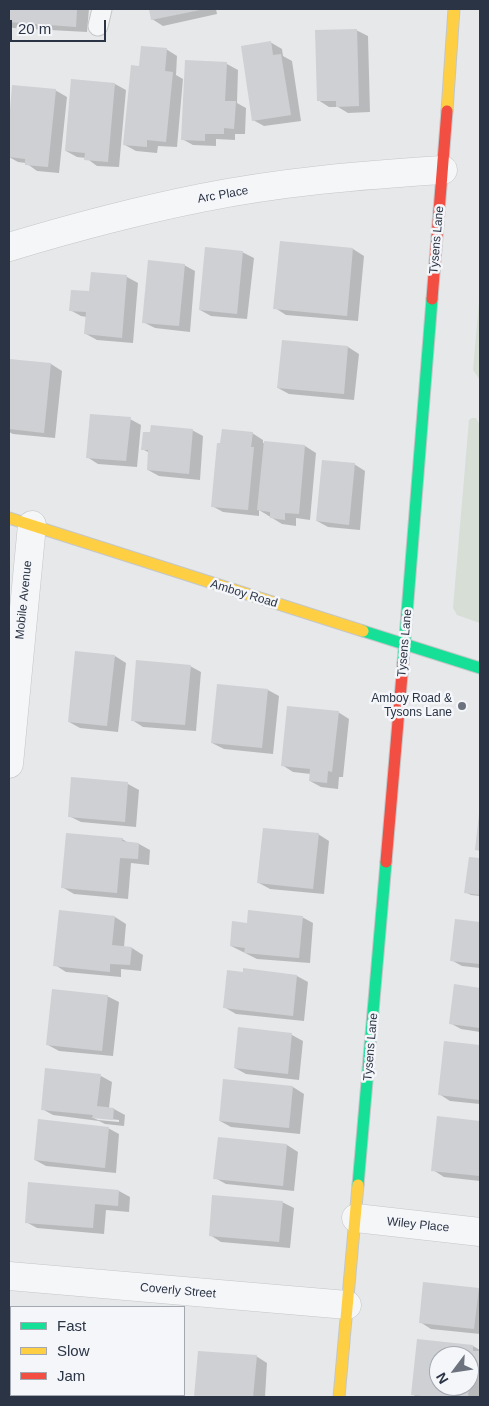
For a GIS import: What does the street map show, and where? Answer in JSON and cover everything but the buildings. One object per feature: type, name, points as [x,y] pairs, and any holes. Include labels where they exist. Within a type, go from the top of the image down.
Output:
[{"type":"street","name":"Tysens Lane","points":[[339,1397],[405,643],[454,9]]},
{"type":"street","name":"Arc Place","points":[[9,247],[90,223],[201,198],[296,183],[392,173],[443,170]]},
{"type":"street","name":"Amboy Road","points":[[20,522],[480,668]]},
{"type":"street","name":"Mobile Avenue","points":[[9,764],[20,522]]},
{"type":"street","name":"Wiley Place","points":[[356,1218],[480,1232]]},
{"type":"street","name":"Coverly Street","points":[[9,1276],[347,1305]]},
{"type":"shaded area","points":[[480,291],[480,380],[473,370]]},
{"type":"shaded area","points":[[476,418],[480,425],[480,623],[457,615],[453,608],[469,420]]},
{"type":"traffic: fast","points":[[403,663],[432,299]]},
{"type":"traffic: fast","points":[[363,631],[480,668]]},
{"type":"traffic: fast","points":[[358,1185],[386,862]]},
{"type":"traffic: slow","points":[[447,111],[454,9]]},
{"type":"traffic: slow","points":[[9,518],[363,631]]},
{"type":"traffic: slow","points":[[339,1397],[358,1185]]},
{"type":"traffic: jam","points":[[432,299],[447,111]]},
{"type":"traffic: jam","points":[[386,862],[403,663]]},
{"type":"place","name":"Amboy Road & Tysons Lane","points":[[462,706]]}]
